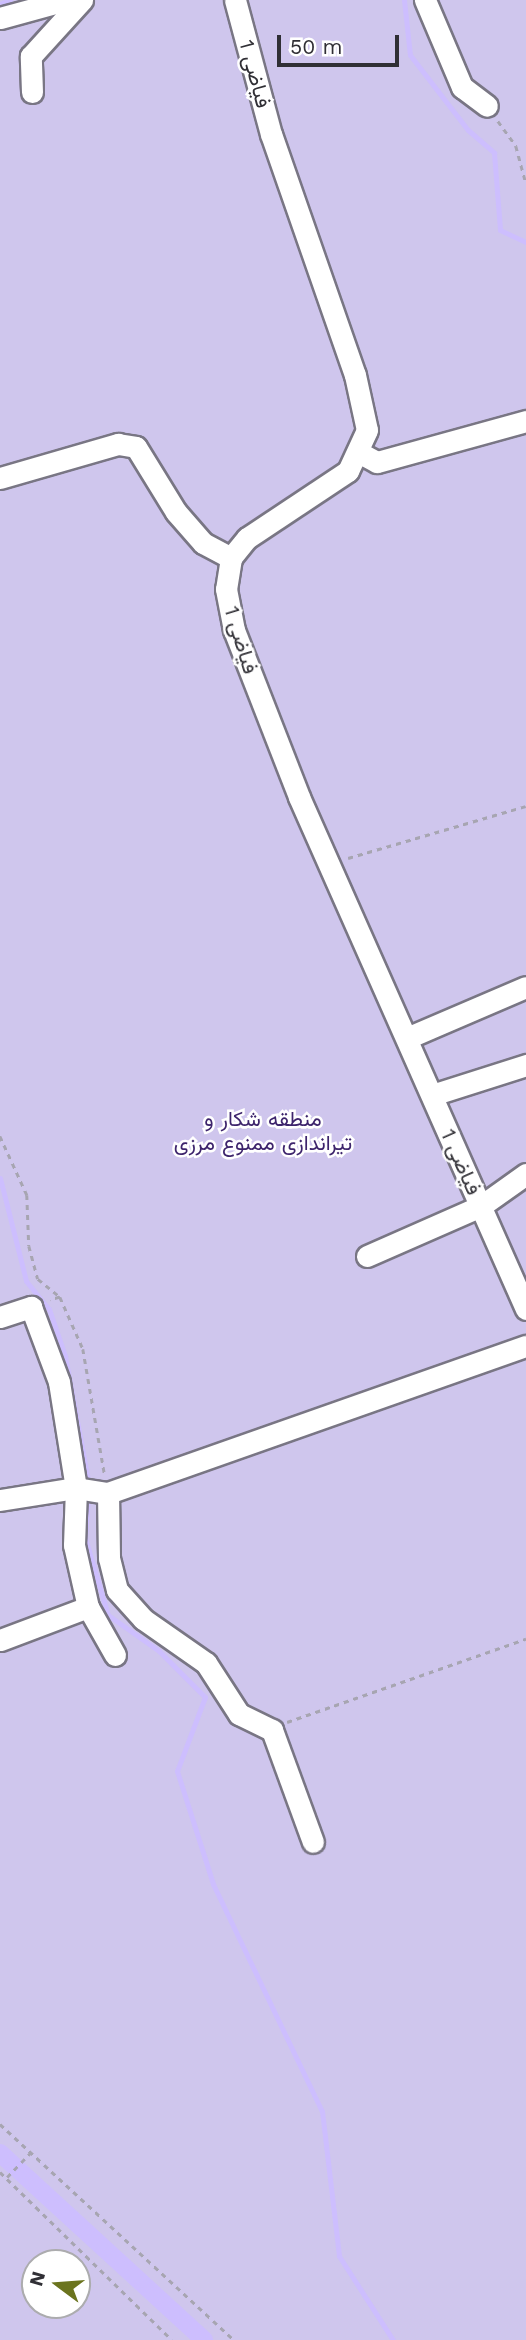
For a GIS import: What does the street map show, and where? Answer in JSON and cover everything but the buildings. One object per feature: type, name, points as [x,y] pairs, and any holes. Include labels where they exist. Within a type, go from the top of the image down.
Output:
[{"type":"street","points":[[0,18],[66,0]]},
{"type":"street","points":[[33,92],[31,56],[82,0]]},
{"type":"street","name":"فیاضی 1","points":[[235,0],[271,134],[355,375],[367,430],[360,453]]},
{"type":"street","points":[[425,0],[462,87],[487,106]]},
{"type":"street","points":[[0,478],[118,444],[136,446],[176,512],[203,543],[231,558],[247,538],[348,471],[360,453],[377,462],[526,421]]},
{"type":"street","name":"فیاضی 1","points":[[231,558],[226,589],[234,630],[329,863],[481,1206],[517,1266],[526,1309]]},
{"type":"street","points":[[407,1038],[526,987]]},
{"type":"street","points":[[432,1095],[526,1065]]},
{"type":"street","points":[[368,1256],[481,1206],[526,1174]]},
{"type":"street","points":[[0,1317],[31,1307],[60,1382],[117,1590],[143,1619],[206,1663],[239,1714],[272,1730],[313,1842]]},
{"type":"street","points":[[0,1500],[91,1491],[526,1346]]},
{"type":"street","points":[[91,1491],[74,1545],[88,1607],[115,1655]]},
{"type":"street","points":[[0,1640],[88,1607]]},
{"type":"path","points":[[487,106],[516,146],[526,184]]},
{"type":"path","points":[[329,863],[526,806]]},
{"type":"path","points":[[0,1136],[27,1195],[29,1246],[38,1279],[60,1297],[83,1349],[91,1491]]},
{"type":"path","points":[[52,1299],[60,1297]]},
{"type":"path","points":[[272,1730],[526,1639]]},
{"type":"path","points":[[0,2124],[234,2340]]},
{"type":"path","points":[[6,2178],[31,2152]]},
{"type":"path","points":[[0,2172],[172,2340]]},
{"type":"green space","name":"منطقه شکار و تیراندازی ممنوع مرزی","points":[[0,0],[526,0],[526,2340],[0,2340]]},
{"type":"waterway","points":[[0,4],[10,0]]},
{"type":"waterway","points":[[404,0],[410,55],[468,130],[494,153],[500,230],[526,242]]},
{"type":"waterway","points":[[0,1178],[26,1281],[49,1309],[65,1356],[89,1486]]},
{"type":"waterway","points":[[88,1496],[85,1538],[108,1615],[159,1651],[205,1697],[177,1771],[213,1884],[322,2111],[339,2256],[393,2340]]},
{"type":"waterway","points":[[0,2153],[204,2340]]}]
